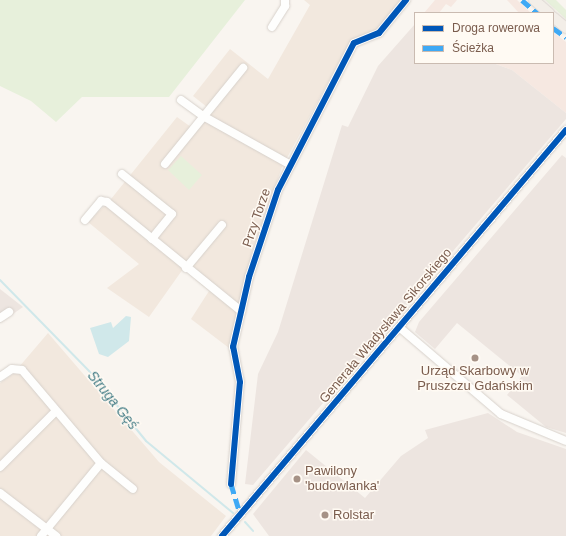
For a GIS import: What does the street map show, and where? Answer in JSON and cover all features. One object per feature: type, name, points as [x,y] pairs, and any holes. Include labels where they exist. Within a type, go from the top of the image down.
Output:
[{"type":"main road","points":[[534,0],[548,12]]},
{"type":"main road","points":[[554,18],[566,28]]},
{"type":"street","points":[[272,28],[285,6],[285,0]]},
{"type":"street","name":"Przy Torze","points":[[231,484],[240,382],[233,346],[258,248],[289,164],[354,43],[379,33],[406,0]]},
{"type":"street","points":[[165,164],[243,68]]},
{"type":"street","points":[[181,100],[203,116],[289,164]]},
{"type":"street","name":"Generała Władysława Sikorskiego","points":[[222,536],[566,130]]},
{"type":"street","points":[[122,174],[172,214],[152,238]]},
{"type":"street","points":[[85,220],[103,201],[152,238],[186,268],[241,311]]},
{"type":"street","points":[[186,268],[222,225]]},
{"type":"street","points":[[0,318],[9,312]]},
{"type":"street","points":[[399,326],[502,414],[566,442]]},
{"type":"street","points":[[0,377],[12,369],[22,370],[101,463],[133,489]]},
{"type":"street","points":[[0,467],[56,411]]},
{"type":"street","points":[[41,536],[101,463]]},
{"type":"street","points":[[0,493],[56,536]]},
{"type":"shaded area","points":[[304,0],[400,0],[377,29],[351,40],[282,167],[251,256],[229,348],[191,319],[209,291],[183,269],[149,317],[107,288],[139,264],[88,222],[111,199],[177,117],[191,127],[207,107],[193,96],[230,49],[268,79],[310,5]]},
{"type":"shaded area","points":[[435,0],[457,0],[451,7],[446,4],[440,12],[425,12]]},
{"type":"shaded area","points":[[507,0],[517,0],[530,12],[518,12]]},
{"type":"shaded area","points":[[414,25],[414,64],[496,64],[512,70],[566,113],[566,119],[253,485],[245,484],[258,374],[278,332],[342,125],[348,127],[378,66]]},
{"type":"shaded area","points":[[554,33],[566,42],[566,113],[512,70],[496,64],[554,64]]},
{"type":"shaded area","points":[[562,155],[566,158],[566,433],[546,427],[507,395],[522,376],[457,323],[435,349],[415,332],[419,322]]},
{"type":"shaded area","points":[[0,289],[23,307],[0,323]]},
{"type":"shaded area","points":[[48,333],[159,462],[226,516],[211,536],[0,536],[0,383],[13,374]]},
{"type":"shaded area","points":[[488,413],[517,432],[566,449],[566,536],[269,536],[253,514],[306,450],[365,498],[401,456],[428,438],[425,430]]},
{"type":"green space","points":[[0,0],[245,0],[169,97],[82,97],[56,122],[31,101],[0,86]]},
{"type":"green space","points":[[545,0],[556,0],[566,10],[566,19]]},
{"type":"green space","points":[[181,156],[202,175],[189,190],[168,170]]},
{"type":"water","points":[[126,316],[131,317],[129,341],[108,357],[99,354],[90,328],[111,322],[113,328]]},
{"type":"waterway","name":"Struga Gęś","points":[[0,280],[89,371],[146,441],[233,513]]},
{"type":"waterway","name":"Struga Gęś","points":[[245,522],[253,531]]},
{"type":"marked path","points":[[522,0],[536,12]]},
{"type":"marked path","points":[[554,29],[566,37]]},
{"type":"marked path","points":[[231,484],[239,511]]},
{"type":"cycle path","points":[[231,484],[240,382],[233,347],[249,277],[278,190],[354,43],[379,33],[406,0]]},
{"type":"cycle path","points":[[222,536],[566,130]]},
{"type":"place","name":"Urząd Skarbowy w Pruszczu Gdańskim","points":[[475,358]]},
{"type":"place","name":"Pawilony 'budowlanka'","points":[[297,479]]},
{"type":"place","name":"Rolstar","points":[[325,515]]}]
